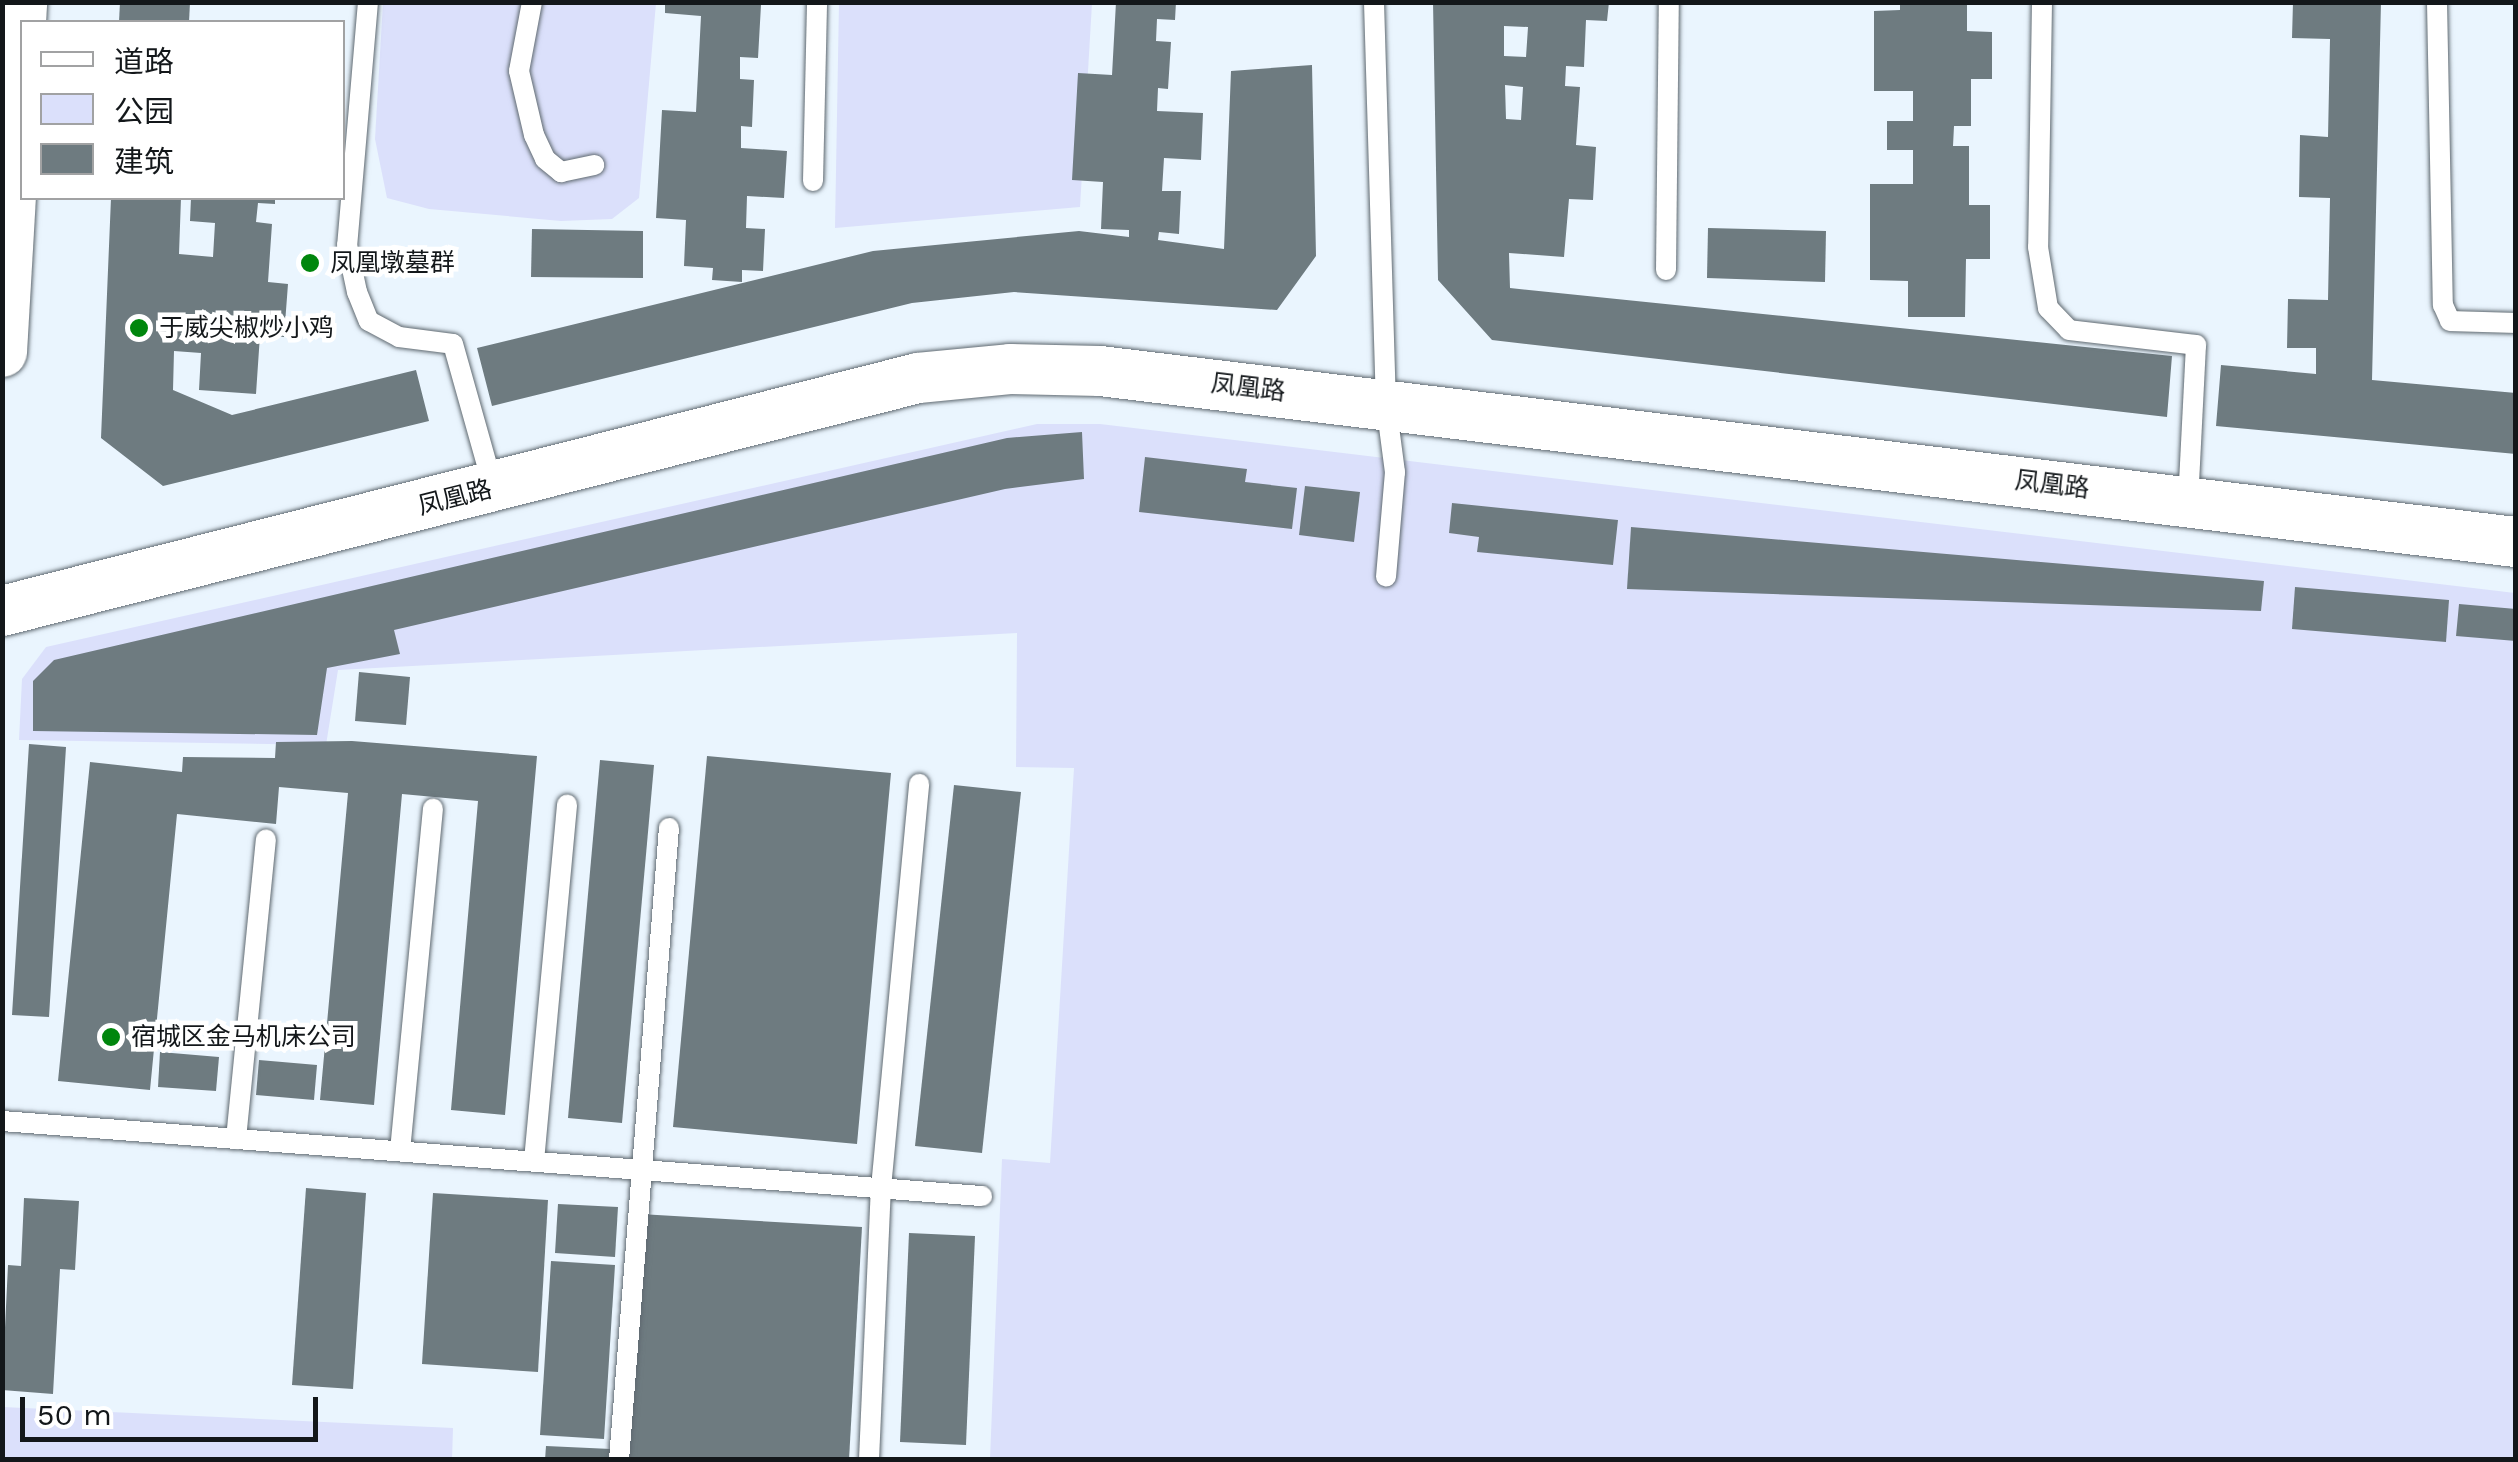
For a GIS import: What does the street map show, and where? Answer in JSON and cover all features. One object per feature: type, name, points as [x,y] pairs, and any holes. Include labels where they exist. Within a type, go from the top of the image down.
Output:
[{"type":"street","points":[[2,352],[20,35]]},
{"type":"street","name":"凤凰路","points":[[2,612],[918,378],[1010,368],[1100,371],[1386,404],[2516,542]]},
{"type":"lane","points":[[368,2],[347,245],[356,292],[369,320],[399,338],[453,344],[494,488]]},
{"type":"lane","points":[[532,2],[519,71],[534,135],[553,167],[573,171],[594,165]]},
{"type":"lane","points":[[813,181],[817,2]]},
{"type":"lane","points":[[1374,2],[1386,404],[1395,472],[1386,577]]},
{"type":"lane","points":[[1666,270],[1669,2]]},
{"type":"lane","points":[[2042,2],[2038,247],[2048,308],[2070,330],[2196,345],[2188,502]]},
{"type":"lane","points":[[2438,2],[2442,305],[2450,322],[2516,323]]},
{"type":"lane","points":[[869,1460],[881,1188],[919,784]]},
{"type":"lane","points":[[534,1161],[567,806]]},
{"type":"lane","points":[[400,1151],[432,809]]},
{"type":"lane","points":[[619,1460],[638,1169],[669,828]]},
{"type":"lane","points":[[236,1138],[266,839]]},
{"type":"lane","points":[[2,1120],[982,1196]]},
{"type":"green space","points":[[383,3],[656,3],[639,198],[612,219],[561,221],[429,209],[387,198],[375,139]]},
{"type":"green space","points":[[839,3],[1092,3],[1080,207],[835,228]]},
{"type":"green space","points":[[1037,424],[1100,424],[2515,593],[2515,1459],[990,1459],[1002,1159],[1050,1163],[1074,768],[1016,767],[1017,633],[338,670],[326,745],[19,740],[22,679],[46,647]]},
{"type":"green space","points":[[3,1407],[453,1428],[452,1459],[3,1459]]},
{"type":"building","points":[[120,2],[190,2],[189,20],[119,20]]},
{"type":"building","points":[[665,2],[761,5],[758,58],[740,57],[740,79],[754,80],[752,127],[741,126],[741,148],[787,151],[784,198],[747,196],[746,228],[765,229],[763,271],[742,270],[742,282],[712,280],[713,268],[684,266],[686,220],[656,218],[662,110],[696,112],[701,16],[665,13]]},
{"type":"building","points":[[1116,2],[1176,2],[1175,20],[1157,19],[1156,41],[1171,42],[1168,89],[1158,88],[1157,111],[1203,113],[1201,160],[1164,158],[1162,191],[1181,191],[1179,234],[1159,232],[1158,240],[1224,249],[1231,71],[1312,65],[1316,256],[1277,310],[1014,292],[912,303],[492,406],[477,348],[873,251],[1079,231],[1129,237],[1129,230],[1101,229],[1103,182],[1072,180],[1078,73],[1112,75]]},
{"type":"building","points":[[1433,2],[1609,2],[1607,21],[1586,20],[1584,67],[1566,66],[1565,86],[1580,87],[1576,145],[1596,147],[1593,200],[1569,199],[1564,257],[1509,253],[1510,288],[2172,356],[2167,417],[1492,340],[1438,280]],"holes":[[[1504,26],[1528,27],[1526,57],[1504,56]],[[1505,85],[1523,87],[1521,120],[1506,119]]]},
{"type":"building","points":[[2293,2],[2381,2],[2372,380],[2516,393],[2516,454],[2216,426],[2221,365],[2316,374],[2316,348],[2287,348],[2288,299],[2328,300],[2330,198],[2299,197],[2300,135],[2328,137],[2330,39],[2292,38]]},
{"type":"building","points":[[1900,3],[1967,3],[1967,31],[1992,32],[1992,79],[1971,79],[1971,126],[1954,126],[1953,146],[1969,146],[1969,205],[1990,205],[1990,259],[1966,259],[1965,317],[1908,317],[1908,281],[1870,280],[1870,184],[1913,184],[1913,150],[1887,150],[1887,121],[1913,121],[1913,91],[1874,91],[1874,11],[1900,10]]},
{"type":"building","points":[[111,200],[181,200],[179,254],[213,257],[215,223],[190,221],[191,200],[275,200],[275,204],[258,203],[256,222],[272,224],[268,282],[288,284],[284,337],[260,335],[256,394],[199,390],[201,353],[174,351],[173,390],[232,415],[416,370],[429,421],[163,486],[101,438]]},
{"type":"building","points":[[1708,228],[1826,231],[1825,282],[1707,278]]},
{"type":"building","points":[[532,229],[643,231],[643,278],[531,277]]},
{"type":"building","points":[[1082,432],[1084,479],[1005,489],[394,630],[400,654],[327,668],[317,735],[33,731],[33,681],[54,660],[1007,438]]},
{"type":"building","points":[[1145,457],[1247,469],[1245,482],[1297,488],[1292,529],[1139,512]]},
{"type":"building","points":[[1305,486],[1360,492],[1354,542],[1299,535]]},
{"type":"building","points":[[1452,503],[1618,520],[1613,565],[1477,552],[1479,537],[1449,533]]},
{"type":"building","points":[[1631,527],[2264,581],[2261,611],[1627,589]]},
{"type":"building","points":[[2295,587],[2449,600],[2446,642],[2292,629]]},
{"type":"building","points":[[2459,604],[2516,609],[2516,641],[2456,636]]},
{"type":"building","points":[[359,672],[410,677],[406,725],[355,721]]},
{"type":"building","points":[[352,741],[537,756],[505,1115],[451,1110],[478,801],[402,794],[374,1105],[320,1100],[348,793],[279,787],[276,824],[177,814],[150,1090],[58,1081],[90,762],[182,772],[183,757],[275,758],[276,742]]},
{"type":"building","points":[[29,744],[66,747],[49,1017],[12,1015]]},
{"type":"building","points":[[707,756],[891,773],[857,1144],[673,1127]]},
{"type":"building","points":[[600,760],[654,765],[622,1123],[568,1118]]},
{"type":"building","points":[[954,785],[1021,792],[982,1153],[915,1146]]},
{"type":"building","points":[[160,1052],[219,1057],[216,1091],[158,1087]]},
{"type":"building","points":[[259,1060],[317,1065],[314,1100],[256,1095]]},
{"type":"building","points":[[306,1188],[366,1193],[353,1389],[292,1385]]},
{"type":"building","points":[[433,1193],[548,1200],[538,1372],[422,1364]]},
{"type":"building","points":[[24,1198],[79,1201],[75,1270],[60,1269],[53,1394],[2,1390],[8,1265],[21,1266]]},
{"type":"building","points":[[558,1204],[618,1207],[615,1257],[555,1253]]},
{"type":"building","points":[[640,1214],[862,1227],[849,1460],[626,1460]]},
{"type":"building","points":[[909,1233],[975,1236],[966,1445],[900,1442]]},
{"type":"building","points":[[551,1261],[615,1265],[604,1439],[540,1435]]},
{"type":"building","points":[[546,1446],[611,1449],[610,1460],[545,1460]]},
{"type":"place","name":"凤凰墩墓群","points":[[310,263]]},
{"type":"place","name":"于威尖椒炒小鸡","points":[[139,328]]},
{"type":"place","name":"宿城区金马机床公司","points":[[111,1037]]}]
